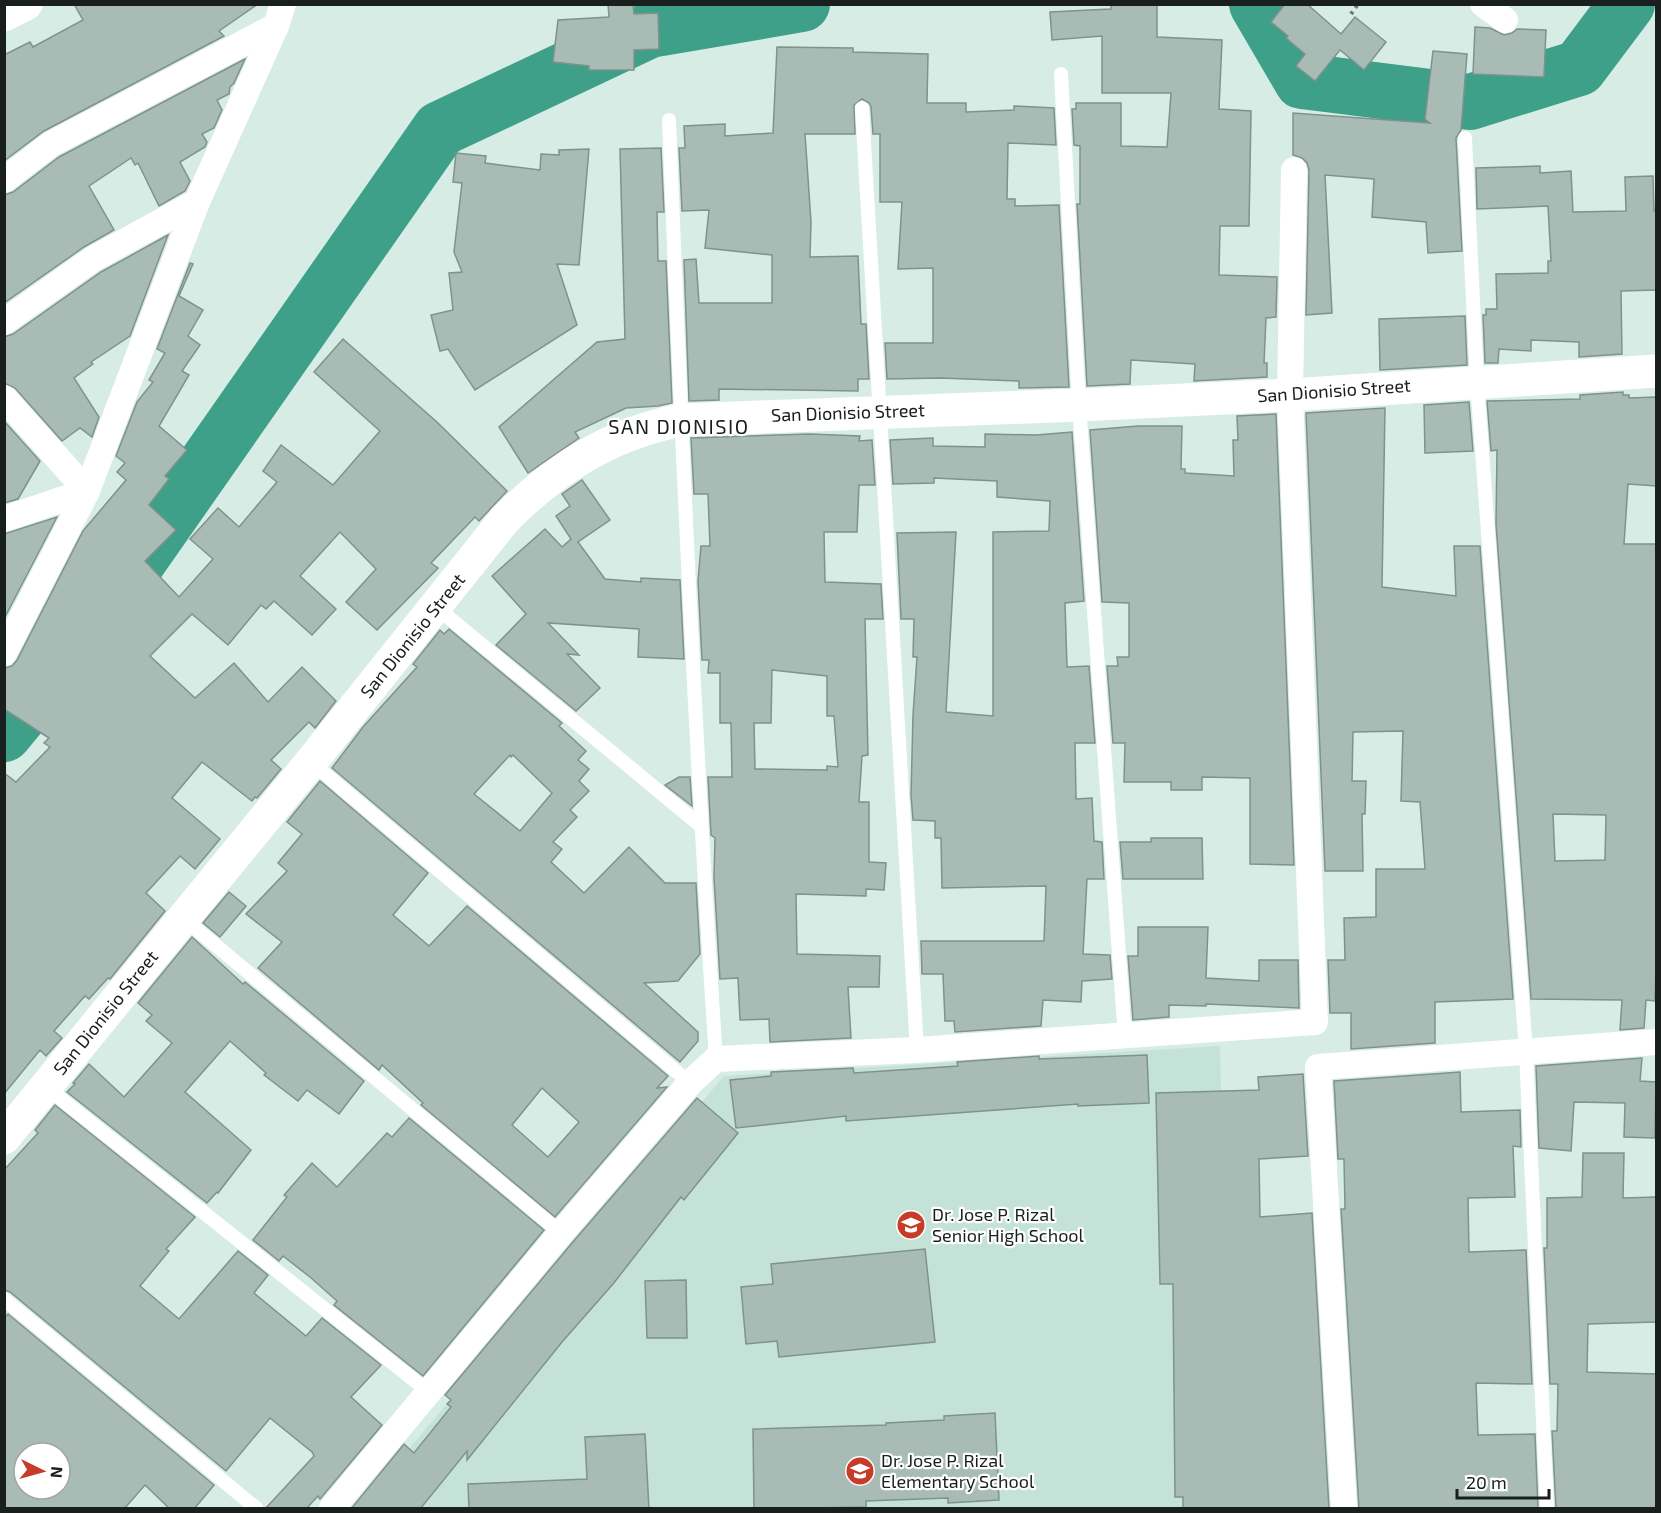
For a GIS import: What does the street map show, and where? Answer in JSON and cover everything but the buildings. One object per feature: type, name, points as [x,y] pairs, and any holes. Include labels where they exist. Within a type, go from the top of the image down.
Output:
[{"type":"street","points":[[4,15],[26,4]]},
{"type":"street","points":[[1483,4],[1505,20]]},
{"type":"street","points":[[4,180],[51,144],[280,15]]},
{"type":"street","points":[[4,653],[87,490],[197,202],[280,15]]},
{"type":"street","points":[[332,1509],[561,1233],[690,1083],[716,1059],[917,1050],[1315,1023],[1290,395],[1294,170]]},
{"type":"street","points":[[4,322],[93,259],[197,202]]},
{"type":"street","name":"San Dionisio Street","points":[[4,1137],[312,762],[505,519],[525,499],[566,466],[624,435],[681,420],[1290,395],[1656,371]]},
{"type":"street","points":[[4,398],[87,490]]},
{"type":"street","points":[[4,519],[87,490]]},
{"type":"street","points":[[1344,1509],[1318,1067],[1656,1042]]},
{"type":"lane","points":[[1061,74],[1079,405],[1125,1037]]},
{"type":"lane","points":[[862,108],[917,1050]]},
{"type":"lane","points":[[669,120],[701,826],[716,1059]]},
{"type":"lane","points":[[1465,138],[1477,382],[1526,1052],[1547,1509]]},
{"type":"lane","points":[[436,608],[701,826]]},
{"type":"lane","points":[[312,762],[690,1083]]},
{"type":"lane","points":[[183,918],[561,1233]]},
{"type":"lane","points":[[46,1087],[429,1392]]},
{"type":"lane","points":[[4,1299],[256,1509]]},
{"type":"path","points":[[1351,14],[1358,4]]},
{"type":"shaded area","name":"Dr. Jose P. Rizal Senior High School","points":[[1220,1046],[1227,1374],[1227,1508],[359,1508],[724,1076]]},
{"type":"waterway","points":[[123,583],[440,129],[650,30],[802,4]]},
{"type":"waterway","points":[[1257,4],[1302,81],[1470,102],[1579,68],[1627,4]]},
{"type":"waterway","points":[[4,734],[67,658]]},
{"type":"place","name":"Dr. Jose P. Rizal Senior High School","points":[[911,1225]]},
{"type":"place","name":"Dr. Jose P. Rizal Elementary School","points":[[860,1471]]},
{"type":"district","name":"SAN DIONISIO","points":[[679,427]]}]
